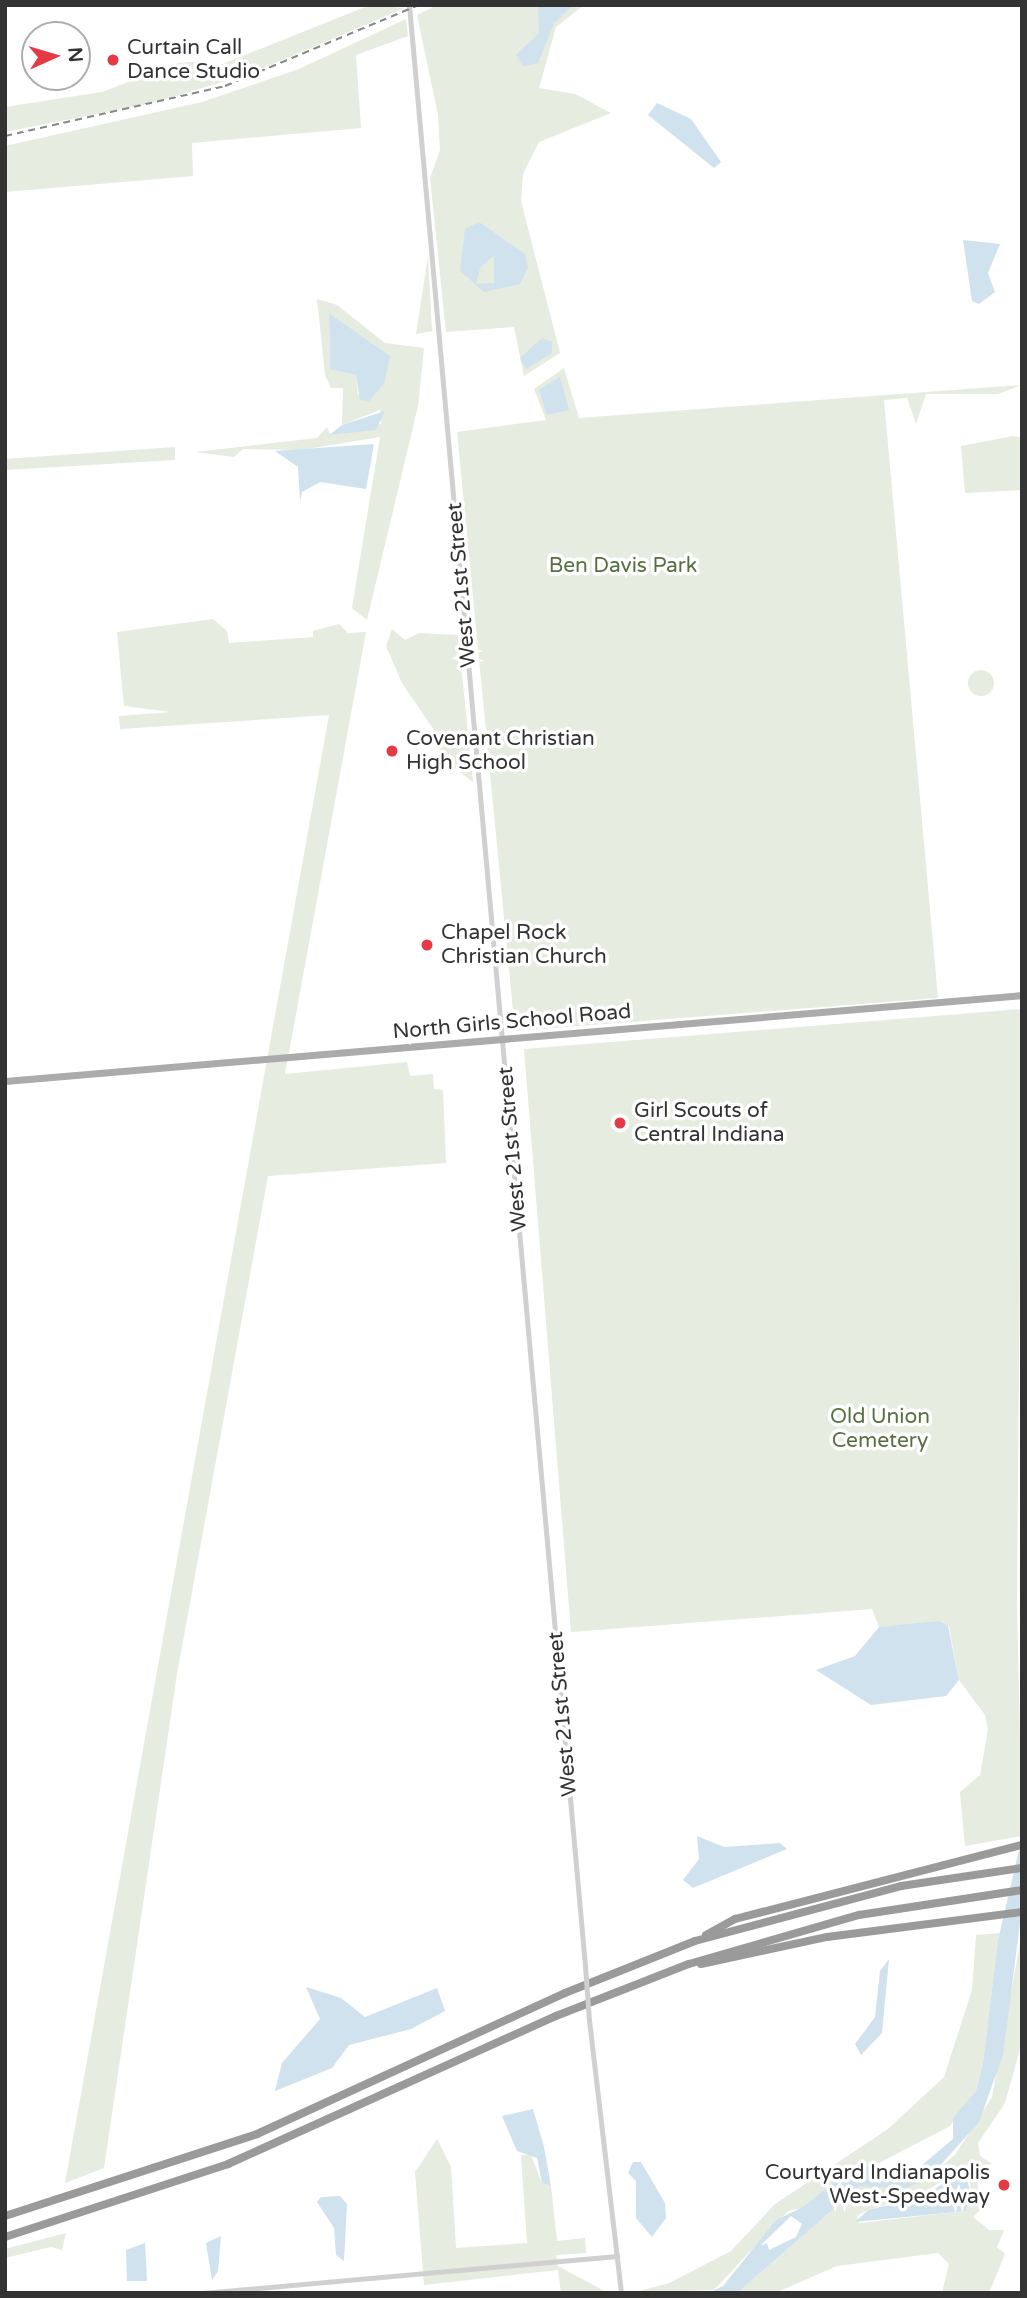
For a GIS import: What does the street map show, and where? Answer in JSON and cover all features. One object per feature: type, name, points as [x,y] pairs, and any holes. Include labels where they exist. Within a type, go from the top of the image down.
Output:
[{"type":"highway","points":[[695,1941],[735,1919],[1022,1846]]},
{"type":"highway","points":[[5,2216],[257,2134],[565,1993],[695,1941],[901,1886],[1022,1868]]},
{"type":"highway","points":[[5,2237],[228,2164],[556,2016],[689,1964],[831,1922],[1022,1889]]},
{"type":"highway","points":[[689,1964],[1022,1912]]},
{"type":"main road","name":"North Girls School Road","points":[[5,1081],[503,1041],[1022,995]]},
{"type":"street","name":"West 21st Street","points":[[409,5],[589,2020],[621,2293]]},
{"type":"street","points":[[202,2293],[617,2256]]},
{"type":"green space","points":[[370,5],[405,8],[249,74],[152,103],[5,132],[5,107],[102,92],[178,63],[204,61],[215,67]]},
{"type":"green space","points":[[437,5],[584,5],[556,27],[539,88],[575,94],[611,113],[539,142],[523,174],[521,201],[560,353],[524,376],[514,327],[446,332],[430,178],[440,150],[438,115],[417,15]]},
{"type":"green space","points":[[406,19],[408,36],[356,55],[361,128],[192,143],[193,176],[5,192],[5,146],[202,102],[299,69]]},
{"type":"green space","points":[[428,256],[432,331],[416,334]]},
{"type":"green space","points":[[317,299],[337,305],[385,343],[424,348],[418,406],[367,620],[352,608],[380,437],[301,450],[243,449],[234,457],[195,452],[317,438],[327,427],[330,434],[381,424],[380,410],[342,425],[343,388],[331,388],[325,375]],"holes":[[[329,313],[385,353],[384,384],[370,401],[358,394],[356,375],[330,368]]]},
{"type":"green space","name":"Ben Davis Park","points":[[564,368],[579,418],[1022,385],[998,394],[926,394],[916,424],[907,398],[884,400],[938,998],[515,1031],[457,432],[546,420],[534,389]]},
{"type":"green space","points":[[1013,436],[1022,438],[1022,490],[965,493],[961,446]]},
{"type":"green space","points":[[175,447],[175,460],[5,470],[5,459]]},
{"type":"green space","points":[[213,619],[227,631],[229,643],[313,637],[313,631],[339,624],[348,633],[366,632],[285,1074],[407,1062],[410,1076],[433,1074],[434,1089],[443,1090],[446,1163],[268,1176],[177,1674],[104,2168],[65,2183],[329,715],[120,729],[119,716],[171,712],[124,706],[117,632]]},
{"type":"green space","points":[[392,629],[405,640],[419,633],[458,635],[473,782],[441,757],[434,730],[402,683],[386,646]]},
{"type":"green space","points":[[981,670],[990,674],[994,683],[990,692],[981,696],[972,692],[968,683],[972,674]]},
{"type":"green space","name":"Old Union Cemetery","points":[[1022,1009],[1017,1601],[1022,1836],[965,1846],[960,1792],[980,1775],[988,1730],[985,1715],[959,1680],[949,1626],[879,1627],[872,1609],[571,1632],[524,1049]]},
{"type":"green space","points":[[1022,1932],[1022,2042],[1005,2103],[978,2143],[980,2156],[992,2164],[976,2166],[980,2210],[973,2217],[989,2230],[1004,2230],[997,2247],[1005,2254],[989,2293],[942,2293],[949,2264],[938,2253],[837,2266],[775,2293],[737,2293],[860,2186],[922,2182],[955,2155],[992,2097]],"holes":[[[955,2172],[969,2175],[972,2201],[966,2211],[859,2223],[857,2216],[868,2210],[924,2193]]]},
{"type":"green space","points":[[999,1933],[983,2063],[976,2091],[950,2126],[877,2164],[850,2169],[802,2208],[788,2211],[714,2290],[632,2293],[669,2283],[731,2251],[775,2204],[888,2129],[944,2077],[972,1990],[976,1935]]},
{"type":"green space","points":[[437,2139],[451,2167],[456,2248],[527,2243],[521,2155],[531,2155],[542,2183],[551,2186],[557,2241],[585,2238],[586,2253],[556,2255],[558,2266],[608,2293],[561,2293],[558,2270],[424,2285],[415,2172]]},
{"type":"green space","points":[[66,2233],[62,2250],[51,2247],[5,2258],[5,2249]]},
{"type":"water","points":[[538,5],[573,5],[554,24],[538,63],[523,66],[516,55],[539,33]]},
{"type":"water","points":[[657,103],[691,119],[721,162],[714,168],[648,115]]},
{"type":"water","points":[[479,222],[525,254],[528,268],[520,284],[484,292],[460,271],[465,229]],"holes":[[[494,255],[494,283],[476,284],[480,268]]]},
{"type":"water","points":[[963,240],[1000,244],[988,273],[995,292],[979,304],[972,301]]},
{"type":"water","points":[[329,313],[390,356],[384,384],[370,401],[360,400],[356,375],[330,369]]},
{"type":"water","points":[[542,338],[552,342],[552,353],[526,369],[520,358]]},
{"type":"water","points":[[560,377],[569,410],[547,415],[539,390]]},
{"type":"water","points":[[385,411],[376,430],[329,435],[342,425]]},
{"type":"water","points":[[374,444],[366,489],[320,482],[302,492],[300,502],[298,467],[275,451]]},
{"type":"water","points":[[939,1621],[948,1626],[959,1680],[946,1696],[871,1705],[816,1670],[855,1656],[879,1627]]},
{"type":"water","points":[[697,1836],[724,1847],[780,1843],[787,1849],[693,1888],[683,1880],[699,1859]]},
{"type":"water","points":[[1022,1837],[1022,1908],[1003,2055],[979,2122],[929,2178],[904,2189],[860,2186],[737,2293],[709,2293],[723,2286],[776,2220],[803,2207],[850,2169],[877,2164],[893,2172],[916,2170],[953,2139],[953,2118],[976,2091],[983,2063],[998,1940]],"holes":[[[791,2216],[802,2224],[796,2237],[769,2250],[767,2243],[760,2246]]]},
{"type":"water","points":[[889,1959],[882,2033],[861,2055],[855,2044],[875,2017],[880,1971]]},
{"type":"water","points":[[306,1987],[341,1998],[365,2017],[437,1988],[445,2011],[411,2029],[349,2045],[332,2068],[275,2091],[282,2063],[320,2019]]},
{"type":"water","points":[[533,2109],[551,2186],[542,2183],[537,2158],[517,2151],[502,2116]]},
{"type":"water","points":[[633,2162],[641,2162],[665,2203],[666,2218],[652,2237],[636,2218],[636,2181],[628,2173]]},
{"type":"water","points":[[964,2169],[972,2197],[966,2211],[855,2222],[868,2210],[923,2197]]},
{"type":"water","points":[[340,2196],[347,2204],[344,2261],[336,2255],[334,2228],[317,2202],[321,2197]]},
{"type":"water","points":[[221,2236],[218,2271],[212,2280],[206,2243]]},
{"type":"water","points":[[145,2243],[147,2281],[127,2281],[126,2250]]},
{"type":"railway","points":[[5,136],[225,86],[419,5]]},
{"type":"place","name":"Curtain Call Dance Studio","points":[[113,60]]},
{"type":"place","name":"Covenant Christian High School","points":[[392,751]]},
{"type":"place","name":"Chapel Rock Christian Church","points":[[427,945]]},
{"type":"place","name":"Girl Scouts of Central Indiana","points":[[620,1123]]},
{"type":"place","name":"Courtyard Indianapolis West-Speedway","points":[[1004,2185]]}]
